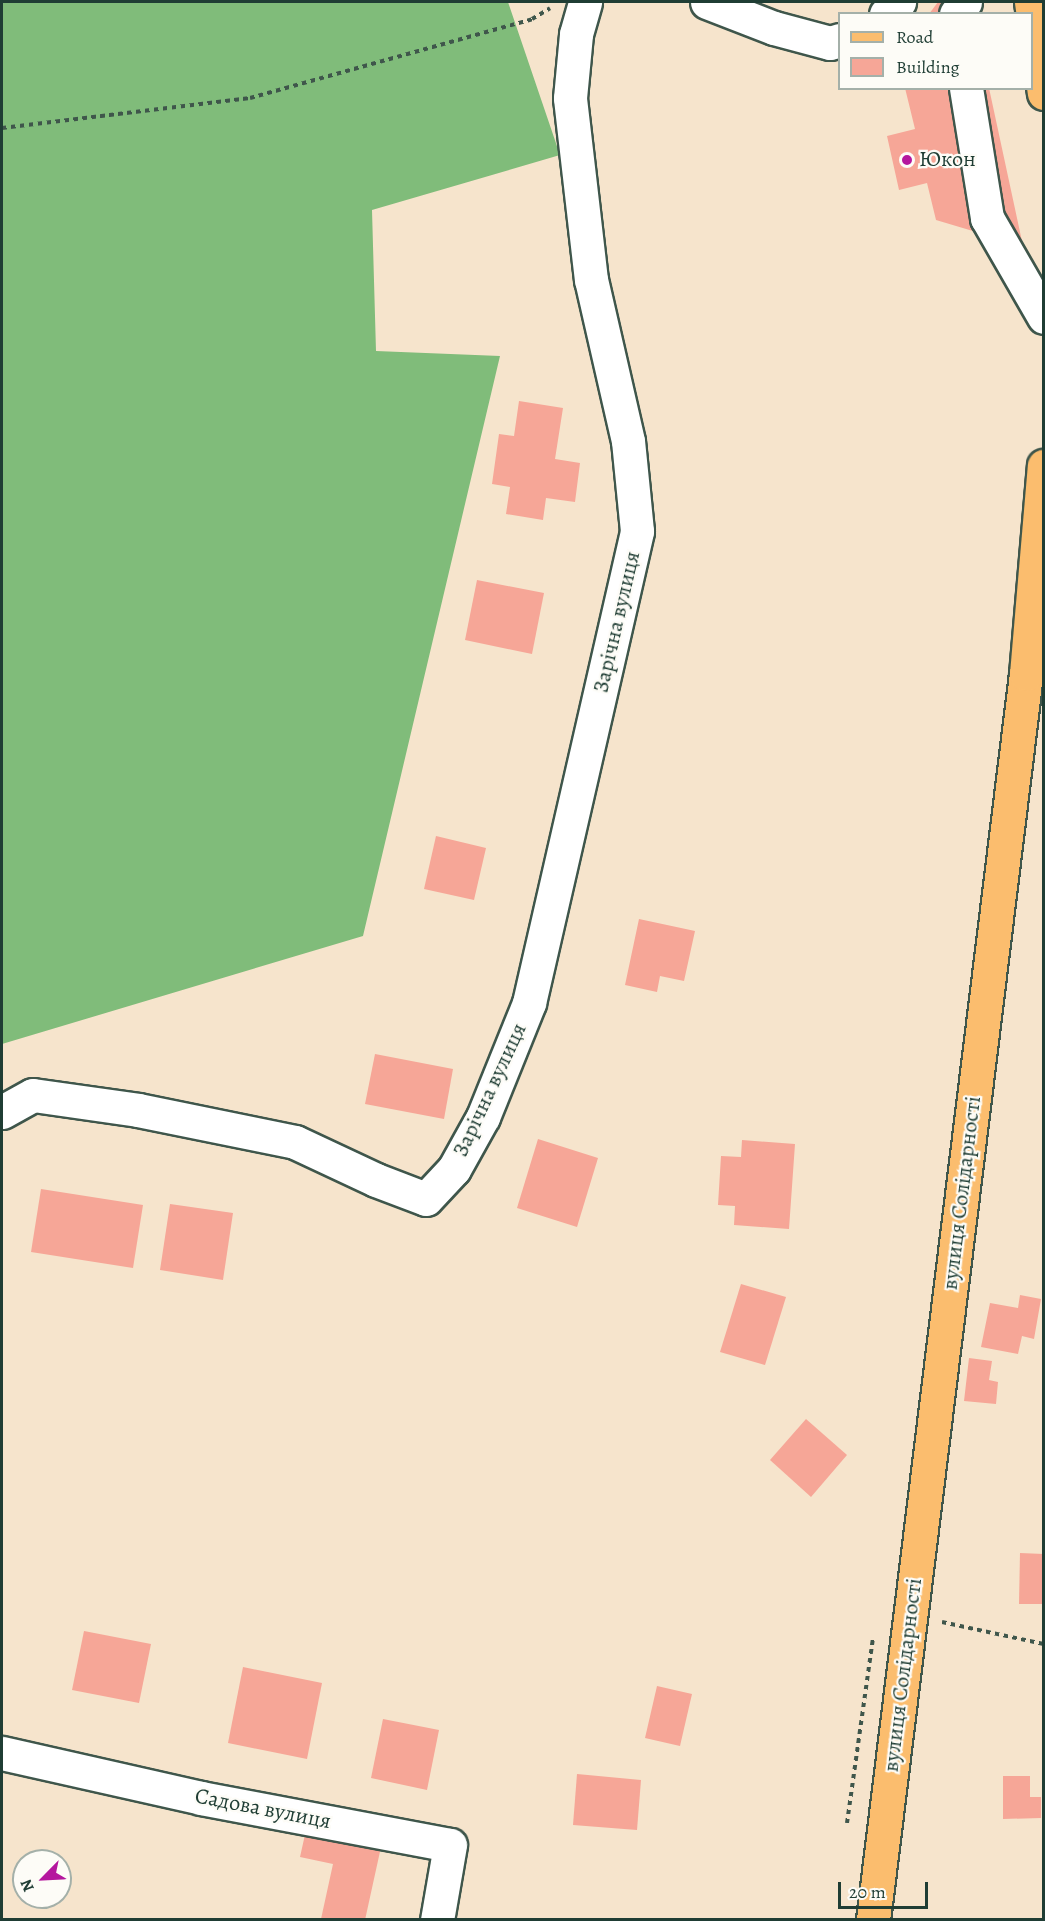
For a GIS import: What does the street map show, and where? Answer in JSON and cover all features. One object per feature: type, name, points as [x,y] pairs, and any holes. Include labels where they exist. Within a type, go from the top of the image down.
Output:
[{"type":"main road","points":[[1033,16],[1044,93]]},
{"type":"main road","name":"вулиця Солідарності","points":[[873,1920],[1026,674],[1044,466]]},
{"type":"street","name":"Зарічна вулиця","points":[[2,1112],[33,1095],[138,1110],[295,1142],[426,1198],[454,1169],[483,1117],[529,1003],[637,531],[628,441],[591,280],[570,98],[576,34],[585,2]]},
{"type":"street","points":[[707,2],[774,28],[830,43],[838,41]]},
{"type":"street","points":[[966,90],[987,218],[1044,316]]},
{"type":"street","name":"Садова вулиця","points":[[2,1753],[201,1798],[450,1845],[437,1920]]},
{"type":"path","points":[[2,128],[250,98],[532,19],[561,2]]},
{"type":"path","points":[[910,1615],[1044,1644]]},
{"type":"path","points":[[847,1823],[875,1626]]},
{"type":"green space","points":[[2,2],[508,2],[560,155],[372,210],[376,351],[500,356],[363,936],[2,1044]]},
{"type":"building","points":[[938,2],[971,2],[973,12],[930,12]]},
{"type":"building","points":[[905,90],[989,90],[1023,246],[936,220],[927,183],[899,190],[887,136],[915,129]]},
{"type":"building","points":[[519,401],[563,408],[555,459],[580,463],[575,502],[546,498],[543,520],[506,514],[510,487],[492,484],[499,434],[514,436]]},
{"type":"building","points":[[477,580],[544,593],[532,654],[465,640]]},
{"type":"building","points":[[436,836],[486,848],[474,900],[424,889]]},
{"type":"building","points":[[639,919],[695,931],[684,981],[660,976],[657,992],[625,985]]},
{"type":"building","points":[[375,1054],[453,1069],[444,1119],[365,1104]]},
{"type":"building","points":[[538,1139],[598,1158],[577,1227],[517,1208]]},
{"type":"building","points":[[742,1140],[795,1144],[789,1229],[734,1225],[735,1206],[718,1205],[721,1156],[741,1157]]},
{"type":"building","points":[[41,1189],[143,1205],[133,1268],[31,1252]]},
{"type":"building","points":[[170,1204],[233,1213],[223,1280],[160,1270]]},
{"type":"building","points":[[741,1284],[786,1297],[765,1365],[720,1352]]},
{"type":"building","points":[[1020,1295],[1041,1299],[1034,1339],[1022,1336],[1018,1354],[981,1347],[990,1303],[1018,1308]]},
{"type":"building","points":[[969,1358],[992,1361],[989,1380],[998,1382],[996,1404],[964,1401]]},
{"type":"building","points":[[806,1419],[847,1455],[811,1497],[770,1460]]},
{"type":"building","points":[[1020,1553],[1044,1554],[1044,1604],[1019,1604]]},
{"type":"building","points":[[84,1631],[151,1644],[139,1703],[72,1690]]},
{"type":"building","points":[[243,1667],[322,1683],[307,1759],[228,1743]]},
{"type":"building","points":[[657,1686],[692,1694],[680,1746],[645,1738]]},
{"type":"building","points":[[383,1719],[439,1730],[427,1790],[371,1778]]},
{"type":"building","points":[[577,1774],[641,1780],[637,1830],[573,1825]]},
{"type":"building","points":[[1003,1776],[1030,1776],[1030,1797],[1041,1797],[1041,1818],[1003,1819]]},
{"type":"building","points":[[306,1830],[381,1847],[365,1920],[321,1919],[333,1864],[300,1857]]},
{"type":"place","name":"Юкон","points":[[907,160]]}]
